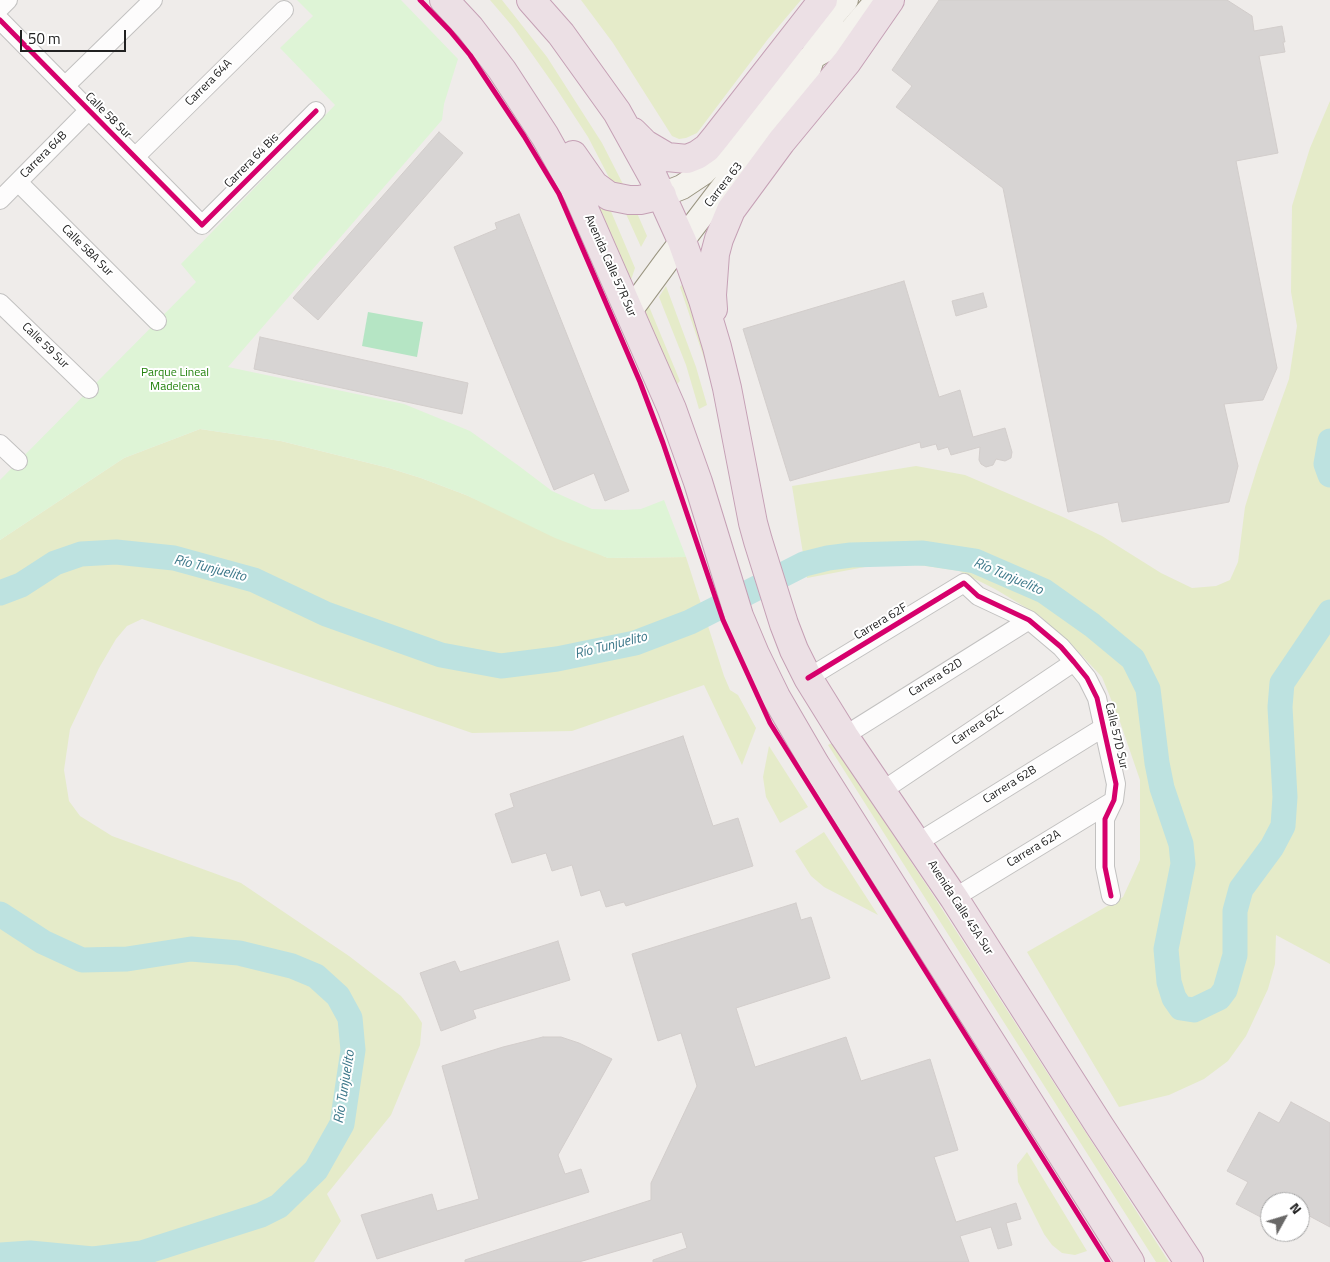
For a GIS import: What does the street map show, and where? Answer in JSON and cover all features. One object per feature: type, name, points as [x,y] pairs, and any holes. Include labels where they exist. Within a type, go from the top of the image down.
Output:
[{"type":"highway","name":"Avenida Calle 57R Sur","points":[[444,0],[486,48],[525,104],[578,195],[672,410],[689,456],[739,616],[776,698],[815,764],[1130,1262]]},
{"type":"highway","points":[[461,0],[508,56],[594,185],[609,196],[618,198],[640,200],[662,195]]},
{"type":"highway","points":[[531,0],[561,34],[600,86],[617,112],[662,195],[682,241],[716,343]]},
{"type":"highway","points":[[617,112],[636,135],[656,152],[678,159],[687,159],[697,155],[707,148],[716,137],[823,0]]},
{"type":"highway","points":[[716,343],[712,295],[714,263],[719,239],[731,210],[781,142],[847,62],[890,0]]},
{"type":"highway","name":"Avenida Calle 45A Sur","points":[[716,343],[758,541],[794,650],[808,678],[844,736],[954,898],[1098,1125],[1189,1262]]},
{"type":"street","points":[[0,8],[8,0]]},
{"type":"street","points":[[65,86],[153,0]]},
{"type":"street","name":"Carrera 63","points":[[630,311],[795,95],[807,74],[827,22],[846,0]]},
{"type":"street","name":"Carrera 63","points":[[662,195],[682,187],[703,173],[723,152],[790,70],[840,41],[878,0]]},
{"type":"street","name":"Carrera 64A","points":[[134,157],[284,10]]},
{"type":"street","name":"Calle 58 Sur","points":[[4,33],[65,86],[202,225]]},
{"type":"street","name":"Carrera 64B","points":[[0,200],[89,110]]},
{"type":"street","name":"Carrera 64 Bis","points":[[202,225],[316,110]]},
{"type":"street","name":"Calle 58A Sur","points":[[18,182],[157,321]]},
{"type":"street","name":"Calle 59 Sur","points":[[0,303],[89,389]]},
{"type":"street","points":[[0,444],[18,461]]},
{"type":"street","name":"Calle 57D Sur","points":[[964,583],[978,596],[1029,620],[1061,647],[1087,678],[1097,698],[1116,784],[1114,800],[1104,819],[1105,867],[1111,896]]},
{"type":"street","name":"Carrera 62F","points":[[808,678],[964,583]]},
{"type":"street","name":"Carrera 62D","points":[[844,736],[1029,620]]},
{"type":"street","name":"Carrera 62C","points":[[882,791],[1074,662]]},
{"type":"street","name":"Carrera 62B","points":[[917,843],[1104,727]]},
{"type":"street","name":"Carrera 62A","points":[[954,898],[1114,800]]},
{"type":"green space","name":"Parque Lineal Madelena","points":[[297,0],[401,0],[458,59],[444,104],[442,120],[228,367],[404,404],[470,431],[552,491],[592,509],[641,509],[664,500],[686,557],[608,558],[555,538],[466,495],[421,478],[281,441],[200,429],[124,458],[0,540],[0,480],[196,282],[181,264],[335,105],[280,48],[313,16]]},
{"type":"green space","points":[[490,0],[502,0],[547,57],[602,143],[625,188],[615,189],[588,137],[556,88],[513,27]]},
{"type":"green space","points":[[581,0],[801,0],[768,39],[697,133],[679,139],[672,136],[613,43]]},
{"type":"green space","points":[[1330,101],[1330,964],[1276,935],[1275,964],[1268,989],[1246,1036],[1228,1061],[1204,1079],[1169,1095],[1119,1107],[1027,952],[1123,897],[1140,860],[1140,780],[1102,677],[1073,646],[1040,616],[995,589],[959,571],[919,565],[870,566],[807,578],[792,486],[916,466],[965,475],[1102,536],[1161,573],[1192,588],[1216,586],[1230,580],[1238,562],[1245,507],[1289,379],[1297,326],[1291,292],[1292,206],[1310,148]]},
{"type":"green space","points":[[584,183],[607,202],[635,268],[629,286]]},
{"type":"green space","points":[[637,213],[647,236],[641,247],[626,214]]},
{"type":"green space","points":[[685,281],[711,357],[708,370],[680,287]]},
{"type":"green space","points":[[666,286],[696,367],[707,405],[699,409],[686,365],[659,297]]},
{"type":"green space","points":[[648,304],[680,381],[671,390],[644,320]]},
{"type":"green space","points":[[368,312],[423,322],[417,357],[362,346]]},
{"type":"green space","points":[[200,429],[281,441],[421,478],[466,495],[608,558],[686,557],[724,676],[730,690],[738,695],[756,728],[742,765],[704,685],[572,731],[472,733],[142,619],[127,626],[116,639],[99,668],[70,729],[64,770],[69,801],[80,816],[112,836],[241,883],[349,956],[401,996],[417,1015],[422,1023],[420,1045],[391,1115],[327,1194],[341,1221],[314,1262],[0,1262],[0,540],[124,458]]},
{"type":"green space","points":[[832,743],[931,892],[1169,1262],[1156,1262],[828,745]]},
{"type":"green space","points":[[769,746],[808,807],[780,823],[766,797],[763,777]]},
{"type":"green space","points":[[824,832],[878,915],[824,887],[811,876],[795,851]]},
{"type":"green space","points":[[1027,1152],[1087,1251],[1075,1255],[1062,1253],[1052,1245],[1044,1234],[1018,1182],[1017,1165]]},
{"type":"building","points":[[939,0],[1227,0],[1252,16],[1254,31],[1282,26],[1285,52],[1259,56],[1278,153],[1236,161],[1277,368],[1263,400],[1224,404],[1238,466],[1229,502],[1122,522],[1118,502],[1068,512],[1003,188],[896,107],[912,86],[892,70]]},
{"type":"building","points":[[439,132],[463,153],[318,320],[293,298]]},
{"type":"building","points":[[519,214],[629,491],[605,501],[594,473],[554,490],[454,247],[497,229],[495,223]]},
{"type":"building","points":[[904,281],[939,397],[960,390],[973,437],[1005,428],[1012,452],[1011,458],[1005,461],[996,459],[993,465],[986,467],[979,460],[980,447],[951,455],[948,447],[938,450],[936,444],[921,448],[920,442],[790,481],[743,329]]},
{"type":"building","points":[[983,293],[987,307],[956,316],[952,301]]},
{"type":"building","points":[[260,337],[468,383],[462,414],[254,369]]},
{"type":"building","points":[[683,736],[713,826],[738,818],[753,866],[626,906],[624,902],[606,907],[600,890],[581,896],[572,865],[552,871],[546,853],[512,863],[495,814],[514,807],[510,794]]},
{"type":"building","points":[[796,903],[801,920],[811,917],[830,978],[736,1008],[755,1067],[846,1037],[861,1081],[930,1059],[958,1150],[934,1157],[956,1222],[1016,1203],[1021,1219],[1006,1223],[1012,1245],[998,1249],[991,1227],[960,1236],[969,1262],[653,1262],[653,1260],[687,1248],[682,1232],[579,1262],[465,1262],[465,1260],[651,1200],[651,1183],[697,1086],[681,1033],[658,1041],[632,954]]},
{"type":"building","points":[[558,941],[570,980],[473,1010],[476,1018],[441,1031],[420,973],[455,961],[460,972]]},
{"type":"building","points":[[543,1037],[561,1037],[579,1043],[612,1059],[558,1155],[565,1174],[581,1169],[589,1192],[377,1259],[361,1215],[432,1194],[437,1211],[479,1199],[442,1066]]},
{"type":"building","points":[[1291,1102],[1330,1123],[1330,1227],[1310,1216],[1310,1192],[1260,1192],[1260,1217],[1236,1204],[1248,1182],[1227,1171],[1259,1112],[1279,1123]]},
{"type":"waterway","name":"Río Tunjuelito","points":[[1330,441],[1326,464],[1330,475]]},
{"type":"waterway","name":"Río Tunjuelito","points":[[0,593],[21,585],[55,563],[81,554],[116,552],[174,558],[254,580],[326,614],[441,655],[501,666],[557,659],[635,643],[690,622],[804,564],[828,558],[851,555],[923,553],[975,561],[1044,591],[1092,625],[1133,659],[1148,689],[1157,763],[1162,788],[1181,844],[1183,864],[1166,949],[1169,982],[1174,998],[1181,1008],[1194,1010],[1219,998],[1225,990],[1235,955],[1235,911],[1241,889],[1272,847],[1283,826],[1285,797],[1280,707],[1282,683],[1330,612]]},
{"type":"waterway","name":"Río Tunjuelito","points":[[0,914],[43,942],[82,960],[127,959],[191,949],[239,953],[292,966],[316,976],[338,996],[350,1018],[353,1050],[342,1124],[316,1170],[279,1206],[261,1215],[142,1253],[93,1259],[30,1253],[0,1255]]},
{"type":"cycle path","points":[[420,0],[470,55],[524,136],[559,194],[640,382],[663,443],[723,620],[770,723],[1108,1262]]},
{"type":"cycle path","points":[[0,20],[202,225],[316,111]]},
{"type":"cycle path","points":[[808,678],[964,583],[978,596],[1029,620],[1061,647],[1087,678],[1097,698],[1116,784],[1114,800],[1105,819],[1105,867],[1111,896]]}]
